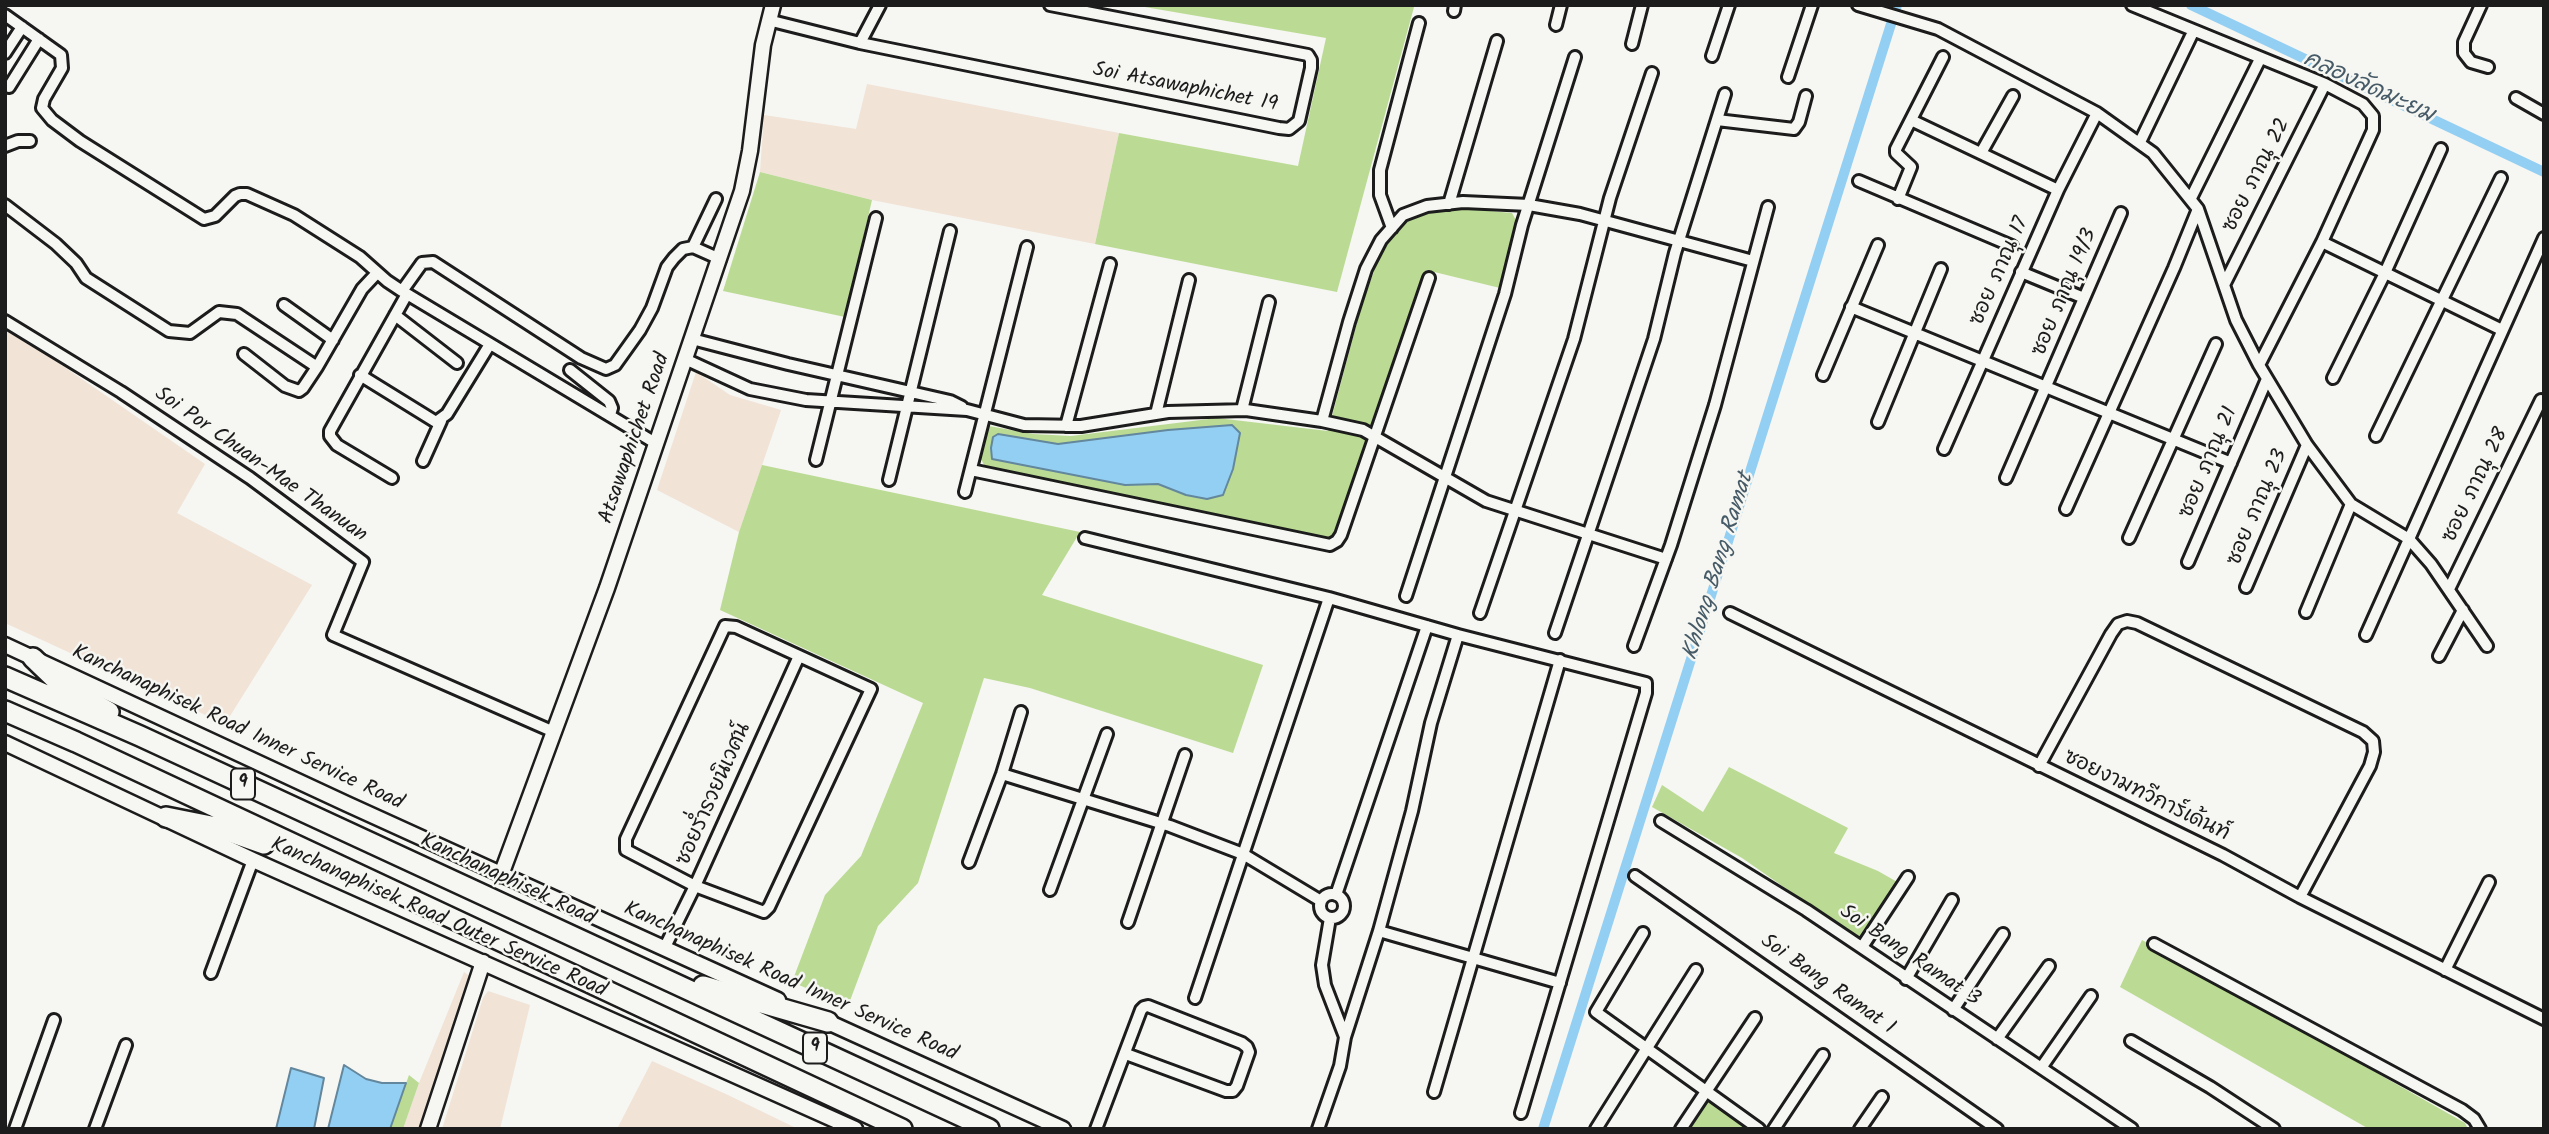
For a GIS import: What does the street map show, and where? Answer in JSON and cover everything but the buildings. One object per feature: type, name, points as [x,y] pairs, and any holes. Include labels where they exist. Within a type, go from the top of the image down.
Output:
[{"type":"highway","points":[[33,658],[59,682],[101,707],[139,736]]},
{"type":"highway","name":"Kanchanaphisek Road","points":[[5,677],[139,736],[989,1129]]},
{"type":"highway","name":"9","points":[[5,711],[902,1129]]},
{"type":"highway","points":[[166,817],[216,827],[281,851],[310,853]]},
{"type":"highway","points":[[641,968],[828,1022]]},
{"type":"main road","name":"Atsawaphichet Road","points":[[501,875],[657,444],[742,191],[768,20],[773,5]]},
{"type":"main road","name":"Kanchanaphisek Road Inner Service Road","points":[[5,645],[501,875],[1063,1129]]},
{"type":"main road","name":"Kanchanaphisek Road Outer Service Road","points":[[5,743],[253,860],[855,1129]]},
{"type":"main road","points":[[428,1129],[483,962]]},
{"type":"street","points":[[860,43],[880,5]]},
{"type":"street","name":"Soi Atsawaphichet 19","points":[[768,20],[860,43],[1279,128],[1289,129],[1299,121],[1311,68],[1308,55],[1050,5]]},
{"type":"street","points":[[1556,24],[1561,5]]},
{"type":"street","points":[[1632,44],[1642,5]]},
{"type":"street","points":[[1712,56],[1729,5]]},
{"type":"street","points":[[1788,77],[1812,5]]},
{"type":"street","points":[[1858,5],[1938,29],[2097,113],[2140,142],[2161,162],[2198,209],[2236,320],[2267,379],[2307,444],[2351,504],[2409,539],[2449,589],[2487,646]]},
{"type":"street","points":[[2132,5],[2325,84],[2363,104],[2373,116],[2374,122],[2322,243],[2259,365]]},
{"type":"street","points":[[2481,5],[2464,43],[2464,53],[2471,62],[2488,67]]},
{"type":"street","points":[[5,15],[61,55],[63,64],[42,108],[71,135],[197,216],[211,219],[235,196],[247,194],[294,215],[360,257],[405,293],[657,444]]},
{"type":"street","points":[[1392,228],[1380,195],[1380,170],[1419,23]]},
{"type":"street","points":[[5,53],[22,27]]},
{"type":"street","points":[[2140,142],[2193,32]]},
{"type":"street","points":[[9,87],[39,39]]},
{"type":"street","points":[[1449,204],[1497,41]]},
{"type":"street","points":[[1406,596],[1505,294],[1528,205],[1575,57]]},
{"type":"street","points":[[1898,199],[1911,167],[1896,153],[1896,149],[1943,57]]},
{"type":"street","points":[[2190,198],[2260,59]]},
{"type":"street","points":[[1480,613],[1574,339],[1604,220],[1652,73]]},
{"type":"street","name":"ซอย ภาณุ 22","points":[[2224,285],[2325,84]]},
{"type":"street","points":[[1555,633],[1654,339],[1679,240],[1726,94]]},
{"type":"street","points":[[1717,120],[1794,129],[1799,122],[1806,96]]},
{"type":"street","points":[[1982,153],[2014,96]]},
{"type":"street","points":[[2516,98],[2544,114]]},
{"type":"street","name":"ซอย ภาณุ 17","points":[[1944,449],[2058,190],[2097,113]]},
{"type":"street","points":[[1911,120],[2058,190]]},
{"type":"street","points":[[5,146],[18,141],[30,141]]},
{"type":"street","points":[[2333,378],[2384,275],[2441,149]]},
{"type":"street","points":[[2376,436],[2501,178]]},
{"type":"street","points":[[1859,181],[2012,246]]},
{"type":"street","points":[[693,247],[716,199]]},
{"type":"street","points":[[1322,421],[1366,269],[1381,240],[1403,215],[1427,206],[1463,202],[1528,205],[1604,220],[1753,261]]},
{"type":"street","points":[[5,205],[56,244],[76,263],[86,278],[169,331],[191,333],[219,312],[237,314],[317,367]]},
{"type":"street","points":[[1634,646],[1666,559],[1715,405],[1768,207]]},
{"type":"street","points":[[2066,509],[2198,209]]},
{"type":"street","name":"ซอย ภาณุ 19/3","points":[[2006,478],[2121,213]]},
{"type":"street","points":[[816,460],[876,218]]},
{"type":"street","points":[[889,480],[950,231]]},
{"type":"street","points":[[2366,635],[2544,238]]},
{"type":"street","points":[[2322,243],[2502,330]]},
{"type":"street","points":[[1822,375],[1878,245]]},
{"type":"street","points":[[392,478],[337,445],[330,436],[333,425],[422,263],[433,262],[581,358],[606,369],[615,365],[640,330],[652,308],[667,267],[682,249],[693,247],[720,259]]},
{"type":"street","points":[[965,492],[1027,247]]},
{"type":"street","points":[[1066,426],[1110,264]]},
{"type":"street","points":[[1878,422],[1941,269]]},
{"type":"street","points":[[2021,272],[2084,298]]},
{"type":"street","points":[[244,354],[293,390],[303,388],[362,289],[377,273]]},
{"type":"street","points":[[971,470],[1330,545],[1341,535],[1429,278]]},
{"type":"street","points":[[1156,414],[1189,280]]},
{"type":"street","points":[[1242,410],[1269,302]]},
{"type":"street","points":[[284,305],[333,340]]},
{"type":"street","points":[[1851,307],[2231,463]]},
{"type":"street","points":[[394,315],[457,363]]},
{"type":"street","name":"Soi Por Chuan-Mae Thanuan","points":[[5,321],[121,392],[250,478],[363,562],[333,635],[554,732]]},
{"type":"street","points":[[692,339],[950,401],[967,410]]},
{"type":"street","points":[[423,461],[441,421],[490,344]]},
{"type":"street","points":[[2129,538],[2216,344]]},
{"type":"street","points":[[685,359],[750,389],[806,400],[967,410],[1024,425],[1081,426],[1156,414],[1242,410],[1322,421],[1363,430],[1486,501],[1666,559]]},
{"type":"street","points":[[570,370],[609,401],[612,408],[610,415]]},
{"type":"street","points":[[360,375],[432,422],[441,421]]},
{"type":"street","name":"ซอย ภาณุ 21","points":[[2188,562],[2267,379]]},
{"type":"street","name":"ซอย ภาณุ 28","points":[[2449,589],[2541,400]]},
{"type":"street","name":"ซอย ภาณุ 23","points":[[2246,587],[2307,444]]},
{"type":"street","points":[[2306,612],[2351,504]]},
{"type":"street","points":[[1085,538],[1329,598],[1458,635],[1646,683],[1646,693],[1521,1113]]},
{"type":"street","points":[[1195,998],[1329,598]]},
{"type":"street","points":[[2439,656],[2463,610]]},
{"type":"street","name":"ซอยงามทวีการ์เด้นท์","points":[[1730,612],[2223,855],[2300,897],[2544,1018]]},
{"type":"street","points":[[2039,766],[2111,634],[2118,624],[2127,621],[2137,623],[2362,732],[2373,741],[2374,752],[2370,766],[2300,897]]},
{"type":"street","points":[[725,626],[736,627],[871,690],[769,907],[764,912],[695,886],[634,856],[626,850],[626,839],[725,626]]},
{"type":"street","points":[[1336,895],[1427,626]]},
{"type":"street","points":[[1318,1129],[1379,931],[1412,811],[1432,723],[1458,635]]},
{"type":"street","name":"ซอยร่ำรวยนิเวศน์","points":[[664,949],[799,656]]},
{"type":"street","points":[[1434,1092],[1560,660]]},
{"type":"street","points":[[970,862],[1021,712]]},
{"type":"street","points":[[1050,890],[1107,734]]},
{"type":"street","points":[[1128,922],[1185,755]]},
{"type":"street","points":[[1002,774],[1163,824],[1243,854],[1321,901]]},
{"type":"street","name":"Soi Bang Ramat 3","points":[[1661,821],[1862,947],[2132,1129]]},
{"type":"street","points":[[211,973],[253,860]]},
{"type":"street","name":"Soi Bang Ramat 1","points":[[1635,876],[1997,1129]]},
{"type":"street","points":[[1862,947],[1908,877]]},
{"type":"street","points":[[2445,970],[2489,882]]},
{"type":"street","points":[[1327,895],[1336,895],[1343,901],[1343,909],[1338,917],[1330,918],[1321,912],[1321,901],[1327,895]]},
{"type":"street","points":[[1906,979],[1952,900]]},
{"type":"street","points":[[1330,918],[1322,965],[1325,985],[1345,1037]]},
{"type":"street","points":[[1379,931],[1560,983]]},
{"type":"street","points":[[1643,933],[1596,1012],[1759,1129]]},
{"type":"street","points":[[1953,1010],[2003,934]]},
{"type":"street","points":[[2154,944],[2462,1110],[2480,1129]]},
{"type":"street","points":[[1997,1039],[2049,966]]},
{"type":"street","points":[[1596,1129],[1696,970]]},
{"type":"street","points":[[2041,1068],[2091,996]]},
{"type":"street","points":[[1096,1129],[1141,1010],[1148,1006],[1242,1043],[1249,1052],[1233,1091],[1226,1091],[1126,1054]]},
{"type":"street","points":[[1681,1129],[1755,1018]]},
{"type":"street","points":[[5,1127],[13,1129],[54,1020]]},
{"type":"street","points":[[2132,1041],[2274,1129]]},
{"type":"street","points":[[95,1129],[126,1045]]},
{"type":"street","points":[[1774,1129],[1823,1055]]},
{"type":"street","points":[[1860,1129],[1882,1097]]},
{"type":"shaded area","points":[[867,84],[1119,133],[1095,244],[872,200],[760,172],[764,115],[856,129]]},
{"type":"shaded area","points":[[5,326],[205,464],[177,513],[312,585],[225,724],[5,623]]},
{"type":"shaded area","points":[[696,372],[730,395],[781,410],[739,532],[657,490]]},
{"type":"shaded area","points":[[464,972],[474,979],[423,1129],[403,1129],[419,1083]]},
{"type":"shaded area","points":[[488,991],[530,1005],[500,1129],[442,1129],[483,998]]},
{"type":"shaded area","points":[[652,1061],[728,1095],[798,1129],[617,1129]]},
{"type":"green space","points":[[1133,5],[1414,7],[1337,292],[1095,244],[1119,133],[1298,166],[1326,38]]},
{"type":"green space","points":[[760,172],[872,200],[845,317],[723,291]]},
{"type":"green space","points":[[1457,208],[1512,213],[1518,224],[1500,288],[1426,270],[1332,539],[1323,540],[985,467],[981,459],[989,426],[1033,434],[1071,436],[1217,418],[1328,431],[1362,304],[1385,241],[1408,218]]},
{"type":"green space","points":[[762,465],[1080,532],[1042,595],[1263,665],[1233,753],[1030,688],[984,678],[918,883],[878,926],[848,1006],[792,982],[825,895],[861,856],[923,703],[720,610],[739,532]]},
{"type":"green space","points":[[1729,767],[1848,828],[1834,853],[1899,883],[1860,940],[1742,858],[1652,807],[1662,785],[1703,812]]},
{"type":"green space","points":[[2142,940],[2465,1123],[2468,1129],[2369,1129],[2120,987]]},
{"type":"green space","points":[[409,1075],[419,1083],[403,1129],[390,1129]]},
{"type":"green space","points":[[1708,1098],[1756,1129],[1690,1129]]},
{"type":"water","points":[[1232,425],[1240,433],[1233,469],[1223,495],[1207,499],[1186,495],[1158,484],[1125,485],[992,459],[993,437],[998,434],[1058,444]]},
{"type":"water","points":[[344,1065],[366,1079],[382,1083],[406,1083],[390,1129],[328,1129]]},
{"type":"water","points":[[291,1068],[324,1078],[314,1129],[276,1129]]},
{"type":"waterway","name":"Khlong Bang Ramat","points":[[1543,1129],[1897,5]]},
{"type":"waterway","name":"คลองลัดมะยม","points":[[2191,5],[2544,172]]}]
